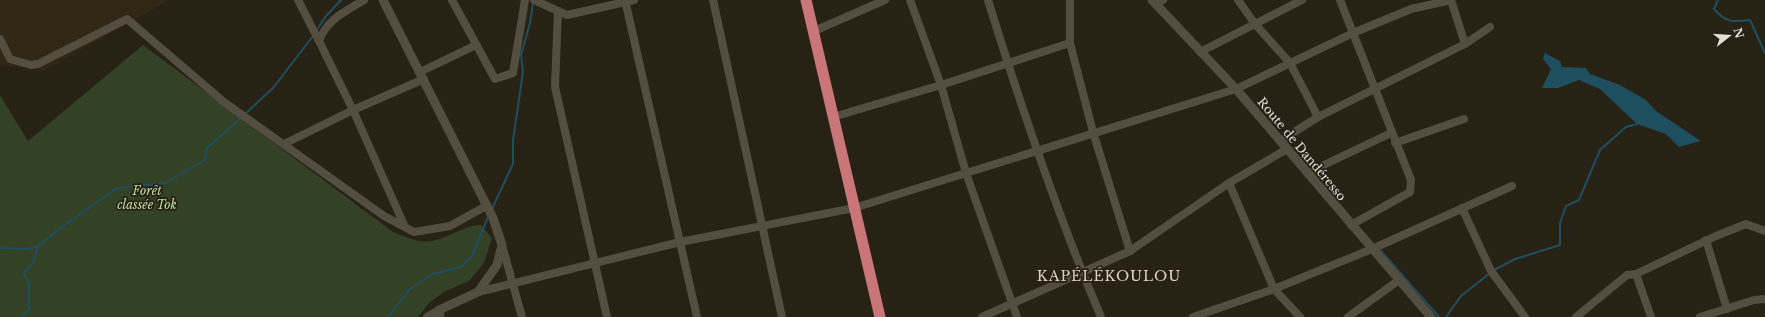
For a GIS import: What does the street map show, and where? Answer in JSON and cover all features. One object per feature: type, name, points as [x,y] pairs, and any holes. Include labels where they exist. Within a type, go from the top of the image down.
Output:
[{"type":"highway","points":[[806,0],[880,317]]},
{"type":"street","points":[[298,0],[320,41],[353,110],[405,227]]},
{"type":"street","points":[[320,41],[322,34],[333,20],[364,0]]},
{"type":"street","points":[[383,0],[493,218],[514,283],[522,317]]},
{"type":"street","points":[[452,0],[495,79],[513,73],[525,0]]},
{"type":"street","points":[[535,1],[567,15],[634,0]]},
{"type":"street","points":[[713,0],[782,317]]},
{"type":"street","points":[[814,31],[885,0]]},
{"type":"street","points":[[910,0],[941,85],[966,173],[1017,317]]},
{"type":"street","points":[[988,0],[1038,150],[1082,272],[1101,317]]},
{"type":"street","points":[[1070,0],[1070,43],[1093,132],[1130,250]]},
{"type":"street","points":[[1238,0],[1255,24],[1290,63],[1318,117]]},
{"type":"street","points":[[1200,52],[1302,0]]},
{"type":"street","points":[[1340,0],[1374,90],[1411,180],[1410,192],[1351,225]]},
{"type":"street","points":[[427,317],[440,313],[478,292],[680,242],[854,208],[966,173],[1236,88],[1353,33],[1411,9],[1451,0],[1465,44]]},
{"type":"street","points":[[625,1],[654,120],[697,317]]},
{"type":"street","name":"Route de Dandéresso","points":[[1157,1],[1200,52],[1236,88],[1351,225],[1431,317]]},
{"type":"street","points":[[558,11],[556,88],[607,317]]},
{"type":"street","points":[[0,39],[10,59],[38,64],[126,19],[224,102],[384,216],[414,232],[450,226],[487,207]]},
{"type":"street","points":[[1280,141],[1318,117],[1465,44],[1490,27]]},
{"type":"street","points":[[833,117],[941,85],[1070,43]]},
{"type":"street","points":[[284,144],[422,76],[476,45]]},
{"type":"street","points":[[1395,143],[1464,119]]},
{"type":"street","points":[[1307,173],[1391,133]]},
{"type":"street","points":[[982,317],[1130,250],[1230,183],[1287,149]]},
{"type":"street","points":[[1230,183],[1274,289],[1300,317]]},
{"type":"street","points":[[1193,317],[1274,289],[1372,249],[1512,186]]},
{"type":"street","points":[[1462,208],[1491,271],[1525,317]]},
{"type":"street","points":[[1576,317],[1627,275],[1636,274],[1706,240],[1746,224],[1765,231]]},
{"type":"street","points":[[1706,240],[1727,308]]},
{"type":"street","points":[[478,292],[497,265],[502,245]]},
{"type":"street","points":[[1636,274],[1651,317]]},
{"type":"street","points":[[1348,317],[1399,280]]},
{"type":"street","points":[[1700,317],[1754,300],[1765,299]]},
{"type":"shaded area","points":[[0,0],[170,0],[45,70],[0,65]]},
{"type":"green space","name":"Forêt classée Tok","points":[[143,45],[393,232],[413,240],[428,241],[443,238],[466,228],[481,225],[492,238],[484,263],[469,281],[444,292],[429,303],[418,317],[0,317],[0,95],[28,141]]},
{"type":"water","points":[[1545,53],[1560,61],[1562,67],[1586,68],[1590,74],[1620,85],[1646,100],[1656,111],[1701,141],[1679,147],[1666,134],[1637,124],[1600,89],[1579,80],[1558,88],[1542,88],[1551,69],[1543,59]]},
{"type":"waterway","points":[[316,31],[326,16],[341,0]]},
{"type":"waterway","points":[[1718,0],[1714,9],[1722,17],[1734,21],[1750,20],[1765,53]]},
{"type":"waterway","points":[[492,209],[513,164],[513,140],[523,72],[521,55],[530,23],[533,3]]},
{"type":"waterway","points":[[245,114],[273,88],[313,36]]},
{"type":"waterway","points":[[0,248],[26,249],[38,246],[59,229],[117,188],[165,183],[205,160],[207,148],[242,117]]},
{"type":"waterway","points":[[1494,270],[1515,259],[1560,245],[1560,223],[1566,206],[1579,200],[1600,150],[1626,127],[1637,124]]},
{"type":"waterway","points":[[388,317],[410,289],[433,274],[461,267],[472,256],[488,217]]},
{"type":"waterway","points":[[22,317],[29,309],[29,283],[24,273],[33,263],[38,246]]},
{"type":"waterway","points":[[1381,251],[1439,317]]},
{"type":"waterway","points":[[1446,317],[1461,296],[1490,273]]},
{"type":"district","name":"KAPÉLÉKOULOU","points":[[1109,276]]}]
